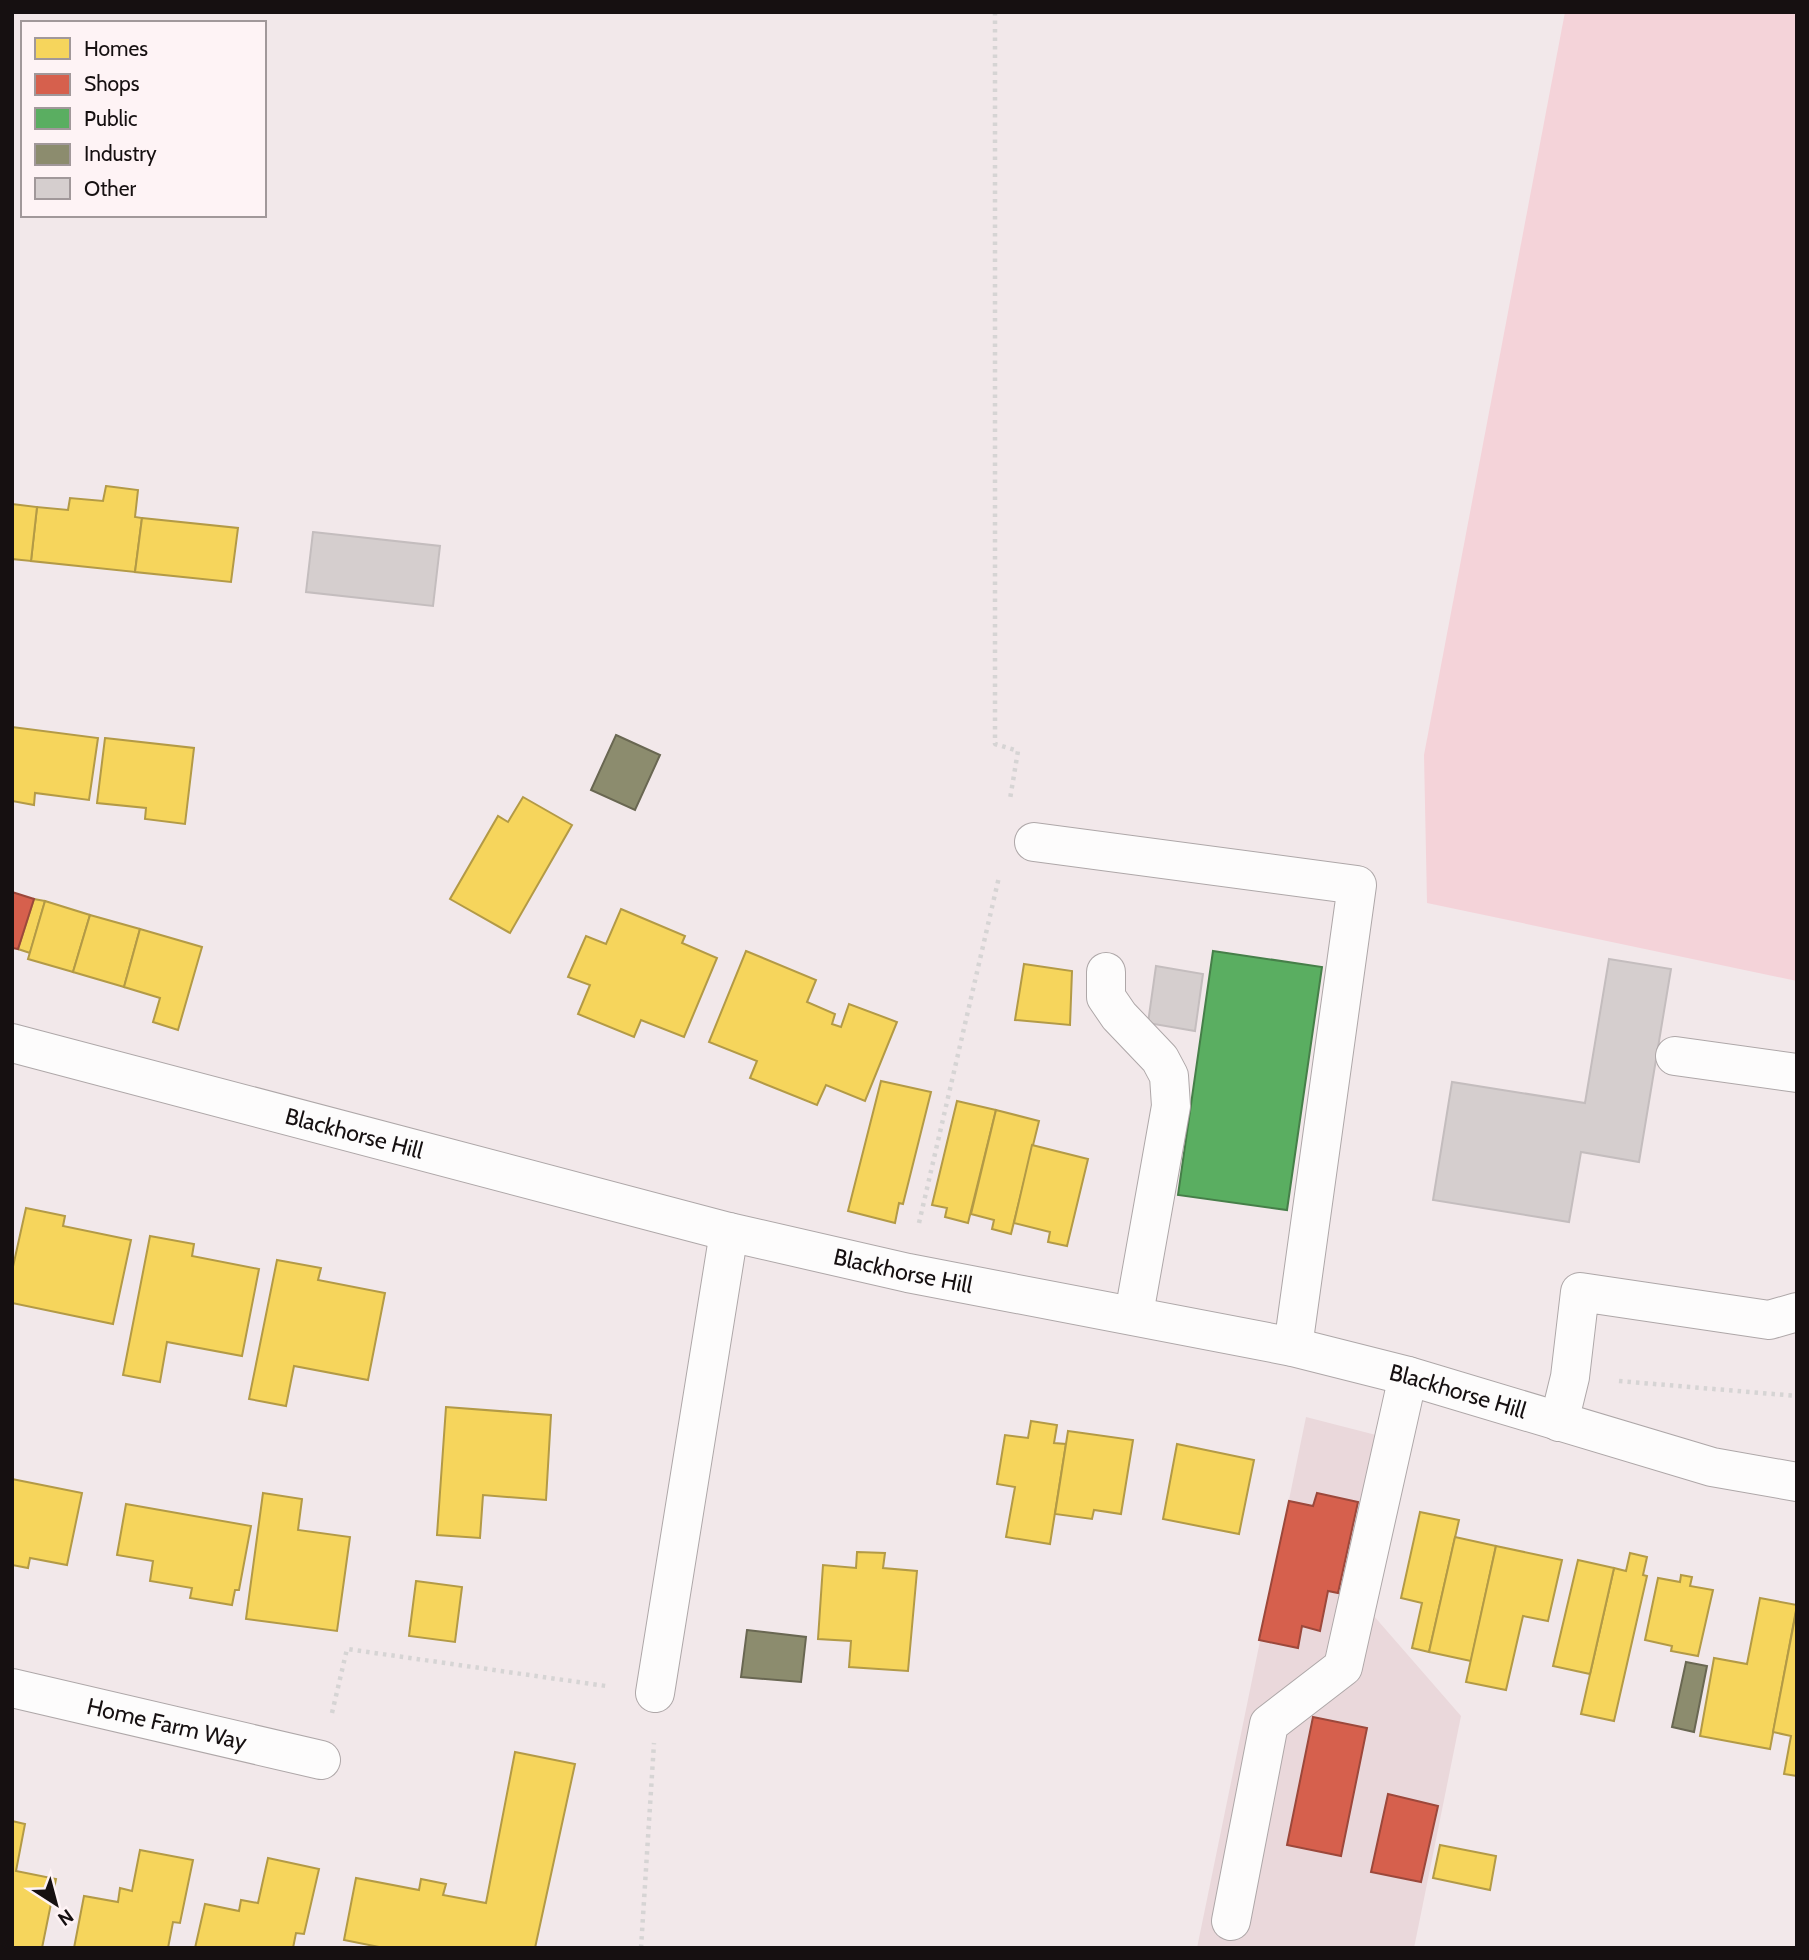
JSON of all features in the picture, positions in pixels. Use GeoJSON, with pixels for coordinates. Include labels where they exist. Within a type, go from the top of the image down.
{"type":"FeatureCollection","features":[{"type":"Feature","properties":{"kind":"main road"},"geometry":{"type":"LineString","coordinates":[[1034,842],[1357,885],[1293,1347]]}},
{"type":"Feature","properties":{"kind":"main road"},"geometry":{"type":"LineString","coordinates":[[1106,972],[1106,997],[1119,1016],[1160,1059],[1169,1076],[1171,1106],[1134,1314]]}},
{"type":"Feature","properties":{"kind":"main road","name":"Blackhorse Hill"},"geometry":{"type":"LineString","coordinates":[[12,1043],[729,1232],[908,1273],[1134,1314],[1293,1347],[1408,1376],[1712,1467],[1797,1482]]}},
{"type":"Feature","properties":{"kind":"main road"},"geometry":{"type":"LineString","coordinates":[[1675,1056],[1797,1073]]}},
{"type":"Feature","properties":{"kind":"main road"},"geometry":{"type":"LineString","coordinates":[[655,1693],[729,1232]]}},
{"type":"Feature","properties":{"kind":"main road"},"geometry":{"type":"LineString","coordinates":[[1559,1422],[1570,1377],[1580,1292],[1769,1320],[1797,1312]]}},
{"type":"Feature","properties":{"kind":"main road"},"geometry":{"type":"LineString","coordinates":[[1231,1921],[1269,1724],[1343,1667],[1408,1376]]}},
{"type":"Feature","properties":{"kind":"main road","name":"Home Farm Way"},"geometry":{"type":"LineString","coordinates":[[12,1688],[321,1760]]}},
{"type":"Feature","properties":{"kind":"path"},"geometry":{"type":"LineString","coordinates":[[995,12],[995,744],[1018,751],[1010,802]]}},
{"type":"Feature","properties":{"kind":"path"},"geometry":{"type":"LineString","coordinates":[[908,1273],[995,903],[1000,865]]}},
{"type":"Feature","properties":{"kind":"path"},"geometry":{"type":"LineString","coordinates":[[1570,1377],[1797,1396]]}},
{"type":"Feature","properties":{"kind":"path"},"geometry":{"type":"LineString","coordinates":[[321,1760],[347,1649],[655,1693],[641,1948]]}},
{"type":"Feature","properties":{"kind":"shaded area"},"geometry":{"type":"Polygon","coordinates":[[[1565,12],[1797,12],[1797,981],[1427,903],[1424,755],[1565,12]]]}},
{"type":"Feature","properties":{"kind":"shaded area"},"geometry":{"type":"Polygon","coordinates":[[[1306,1417],[1411,1444],[1373,1615],[1461,1716],[1414,1948],[1197,1948],[1306,1417]]]}},
{"type":"Feature","properties":{"kind":"building: Homes"},"geometry":{"type":"Polygon","coordinates":[[[106,486],[138,490],[135,517],[142,518],[135,572],[31,561],[37,507],[68,510],[70,498],[103,501],[106,486]]]}},
{"type":"Feature","properties":{"kind":"building: Homes"},"geometry":{"type":"Polygon","coordinates":[[[12,504],[37,507],[31,561],[12,559],[12,504]]]}},
{"type":"Feature","properties":{"kind":"building: Homes"},"geometry":{"type":"Polygon","coordinates":[[[142,518],[238,528],[231,582],[135,572],[142,518]]]}},
{"type":"Feature","properties":{"kind":"building: Homes"},"geometry":{"type":"Polygon","coordinates":[[[12,727],[98,738],[89,800],[35,793],[34,805],[12,801],[12,727]]]}},
{"type":"Feature","properties":{"kind":"building: Homes"},"geometry":{"type":"Polygon","coordinates":[[[105,738],[194,748],[185,824],[145,819],[146,808],[97,803],[105,738]]]}},
{"type":"Feature","properties":{"kind":"building: Homes"},"geometry":{"type":"Polygon","coordinates":[[[523,797],[572,825],[510,933],[450,899],[498,816],[508,822],[523,797]]]}},
{"type":"Feature","properties":{"kind":"building: Homes"},"geometry":{"type":"Polygon","coordinates":[[[34,899],[45,901],[30,953],[18,949],[34,899]]]}},
{"type":"Feature","properties":{"kind":"building: Homes"},"geometry":{"type":"Polygon","coordinates":[[[45,901],[90,915],[73,972],[28,959],[45,901]]]}},
{"type":"Feature","properties":{"kind":"building: Homes"},"geometry":{"type":"Polygon","coordinates":[[[621,909],[685,936],[682,943],[717,958],[684,1037],[641,1020],[634,1037],[578,1014],[590,985],[568,977],[586,936],[606,944],[621,909]]]}},
{"type":"Feature","properties":{"kind":"building: Homes"},"geometry":{"type":"Polygon","coordinates":[[[90,915],[140,929],[124,987],[73,972],[90,915]]]}},
{"type":"Feature","properties":{"kind":"building: Homes"},"geometry":{"type":"Polygon","coordinates":[[[140,929],[202,947],[178,1030],[153,1022],[160,998],[124,987],[140,929]]]}},
{"type":"Feature","properties":{"kind":"building: Homes"},"geometry":{"type":"Polygon","coordinates":[[[746,951],[816,980],[807,1002],[835,1014],[832,1024],[841,1027],[849,1004],[897,1022],[865,1101],[826,1085],[817,1105],[750,1078],[757,1061],[709,1042],[746,951]]]}},
{"type":"Feature","properties":{"kind":"building: Homes"},"geometry":{"type":"Polygon","coordinates":[[[1024,964],[1072,971],[1070,1025],[1015,1020],[1024,964]]]}},
{"type":"Feature","properties":{"kind":"building: Homes"},"geometry":{"type":"Polygon","coordinates":[[[881,1081],[931,1092],[903,1204],[899,1203],[895,1223],[848,1211],[881,1081]]]}},
{"type":"Feature","properties":{"kind":"building: Homes"},"geometry":{"type":"Polygon","coordinates":[[[957,1101],[996,1110],[968,1223],[945,1217],[947,1208],[932,1205],[957,1101]]]}},
{"type":"Feature","properties":{"kind":"building: Homes"},"geometry":{"type":"Polygon","coordinates":[[[996,1110],[1039,1121],[1011,1234],[992,1229],[994,1220],[971,1214],[996,1110]]]}},
{"type":"Feature","properties":{"kind":"building: Homes"},"geometry":{"type":"Polygon","coordinates":[[[1032,1145],[1088,1159],[1067,1246],[1048,1242],[1050,1232],[1014,1223],[1032,1145]]]}},
{"type":"Feature","properties":{"kind":"building: Homes"},"geometry":{"type":"Polygon","coordinates":[[[26,1208],[65,1216],[63,1226],[131,1240],[113,1324],[12,1303],[12,1271],[26,1208]]]}},
{"type":"Feature","properties":{"kind":"building: Homes"},"geometry":{"type":"Polygon","coordinates":[[[150,1236],[194,1244],[192,1256],[259,1269],[242,1356],[167,1342],[160,1382],[123,1375],[150,1236]]]}},
{"type":"Feature","properties":{"kind":"building: Homes"},"geometry":{"type":"Polygon","coordinates":[[[277,1260],[321,1268],[318,1280],[385,1293],[368,1380],[294,1366],[286,1406],[249,1399],[277,1260]]]}},
{"type":"Feature","properties":{"kind":"building: Homes"},"geometry":{"type":"Polygon","coordinates":[[[446,1407],[551,1415],[546,1500],[483,1495],[480,1538],[437,1535],[446,1407]]]}},
{"type":"Feature","properties":{"kind":"building: Homes"},"geometry":{"type":"Polygon","coordinates":[[[1031,1421],[1057,1425],[1054,1443],[1066,1444],[1050,1544],[1006,1537],[1015,1487],[997,1484],[1005,1435],[1028,1438],[1031,1421]]]}},
{"type":"Feature","properties":{"kind":"building: Homes"},"geometry":{"type":"Polygon","coordinates":[[[1068,1431],[1133,1440],[1121,1514],[1094,1510],[1092,1519],[1055,1514],[1068,1431]]]}},
{"type":"Feature","properties":{"kind":"building: Homes"},"geometry":{"type":"Polygon","coordinates":[[[1177,1444],[1254,1460],[1239,1534],[1163,1519],[1177,1444]]]}},
{"type":"Feature","properties":{"kind":"building: Homes"},"geometry":{"type":"Polygon","coordinates":[[[12,1479],[82,1493],[67,1565],[30,1558],[28,1568],[12,1565],[12,1479]]]}},
{"type":"Feature","properties":{"kind":"building: Homes"},"geometry":{"type":"Polygon","coordinates":[[[263,1493],[302,1499],[298,1530],[350,1537],[337,1631],[246,1619],[263,1493]]]}},
{"type":"Feature","properties":{"kind":"building: Homes"},"geometry":{"type":"Polygon","coordinates":[[[126,1504],[251,1526],[239,1590],[235,1590],[232,1605],[190,1598],[192,1588],[150,1581],[153,1561],[117,1555],[126,1504]]]}},
{"type":"Feature","properties":{"kind":"building: Homes"},"geometry":{"type":"Polygon","coordinates":[[[1420,1512],[1459,1520],[1429,1652],[1412,1648],[1422,1603],[1401,1598],[1420,1512]]]}},
{"type":"Feature","properties":{"kind":"building: Homes"},"geometry":{"type":"Polygon","coordinates":[[[1455,1537],[1496,1546],[1471,1661],[1429,1652],[1455,1537]]]}},
{"type":"Feature","properties":{"kind":"building: Homes"},"geometry":{"type":"Polygon","coordinates":[[[1496,1546],[1562,1560],[1548,1621],[1523,1616],[1506,1690],[1466,1682],[1496,1546]]]}},
{"type":"Feature","properties":{"kind":"building: Homes"},"geometry":{"type":"Polygon","coordinates":[[[857,1552],[885,1553],[883,1568],[917,1571],[908,1671],[849,1667],[851,1641],[818,1639],[823,1565],[856,1568],[857,1552]]]}},
{"type":"Feature","properties":{"kind":"building: Homes"},"geometry":{"type":"Polygon","coordinates":[[[1630,1553],[1647,1557],[1643,1575],[1647,1576],[1614,1721],[1581,1714],[1614,1568],[1626,1571],[1630,1553]]]}},
{"type":"Feature","properties":{"kind":"building: Homes"},"geometry":{"type":"Polygon","coordinates":[[[1578,1560],[1614,1568],[1590,1674],[1553,1666],[1578,1560]]]}},
{"type":"Feature","properties":{"kind":"building: Homes"},"geometry":{"type":"Polygon","coordinates":[[[1681,1575],[1692,1577],[1690,1586],[1713,1590],[1698,1656],[1671,1651],[1672,1646],[1645,1640],[1658,1578],[1680,1582],[1681,1575]]]}},
{"type":"Feature","properties":{"kind":"building: Homes"},"geometry":{"type":"Polygon","coordinates":[[[416,1581],[462,1587],[455,1642],[409,1636],[416,1581]]]}},
{"type":"Feature","properties":{"kind":"building: Homes"},"geometry":{"type":"Polygon","coordinates":[[[1760,1598],[1797,1605],[1770,1749],[1700,1736],[1714,1658],[1747,1664],[1760,1598]]]}},
{"type":"Feature","properties":{"kind":"building: Homes"},"geometry":{"type":"Polygon","coordinates":[[[1797,1607],[1797,1776],[1784,1774],[1791,1736],[1773,1732],[1797,1607]]]}},
{"type":"Feature","properties":{"kind":"building: Homes"},"geometry":{"type":"Polygon","coordinates":[[[515,1752],[575,1764],[535,1948],[384,1948],[344,1940],[356,1878],[419,1890],[421,1879],[446,1884],[443,1895],[486,1903],[515,1752]]]}},
{"type":"Feature","properties":{"kind":"building: Homes"},"geometry":{"type":"Polygon","coordinates":[[[12,1821],[25,1824],[16,1871],[56,1879],[42,1948],[12,1948],[12,1821]]]}},
{"type":"Feature","properties":{"kind":"building: Homes"},"geometry":{"type":"Polygon","coordinates":[[[1440,1845],[1496,1856],[1490,1890],[1433,1878],[1440,1845]]]}},
{"type":"Feature","properties":{"kind":"building: Homes"},"geometry":{"type":"Polygon","coordinates":[[[140,1850],[193,1860],[180,1923],[173,1922],[168,1948],[74,1948],[84,1896],[118,1902],[120,1888],[132,1891],[140,1850]]]}},
{"type":"Feature","properties":{"kind":"building: Homes"},"geometry":{"type":"Polygon","coordinates":[[[268,1858],[319,1869],[304,1934],[296,1933],[293,1948],[195,1948],[205,1904],[239,1911],[241,1900],[258,1903],[268,1858]]]}},
{"type":"Feature","properties":{"kind":"building: Shops"},"geometry":{"type":"Polygon","coordinates":[[[12,892],[34,899],[18,949],[12,948],[12,892]]]}},
{"type":"Feature","properties":{"kind":"building: Shops"},"geometry":{"type":"Polygon","coordinates":[[[1317,1493],[1358,1502],[1338,1593],[1328,1591],[1320,1631],[1302,1626],[1298,1648],[1259,1640],[1289,1501],[1313,1506],[1317,1493]]]}},
{"type":"Feature","properties":{"kind":"building: Shops"},"geometry":{"type":"Polygon","coordinates":[[[1313,1717],[1367,1728],[1341,1856],[1287,1845],[1313,1717]]]}},
{"type":"Feature","properties":{"kind":"building: Shops"},"geometry":{"type":"Polygon","coordinates":[[[1388,1794],[1438,1806],[1421,1882],[1371,1872],[1388,1794]]]}},
{"type":"Feature","properties":{"kind":"building: Public"},"geometry":{"type":"Polygon","coordinates":[[[1213,951],[1322,967],[1287,1210],[1178,1195],[1213,951]]]}},
{"type":"Feature","properties":{"kind":"building: Industry"},"geometry":{"type":"Polygon","coordinates":[[[616,735],[660,755],[635,810],[591,790],[616,735]]]}},
{"type":"Feature","properties":{"kind":"building: Industry"},"geometry":{"type":"Polygon","coordinates":[[[747,1630],[806,1637],[801,1682],[741,1677],[747,1630]]]}},
{"type":"Feature","properties":{"kind":"building: Industry"},"geometry":{"type":"Polygon","coordinates":[[[1686,1662],[1707,1666],[1694,1732],[1672,1727],[1686,1662]]]}},
{"type":"Feature","properties":{"kind":"building: Other"},"geometry":{"type":"Polygon","coordinates":[[[313,532],[440,546],[433,606],[306,592],[313,532]]]}},
{"type":"Feature","properties":{"kind":"building: Other"},"geometry":{"type":"Polygon","coordinates":[[[1609,959],[1671,969],[1639,1162],[1581,1152],[1569,1222],[1433,1200],[1452,1082],[1585,1103],[1609,959]]]}},
{"type":"Feature","properties":{"kind":"building: Other"},"geometry":{"type":"Polygon","coordinates":[[[1156,966],[1203,974],[1195,1031],[1148,1023],[1156,966]]]}}]}
